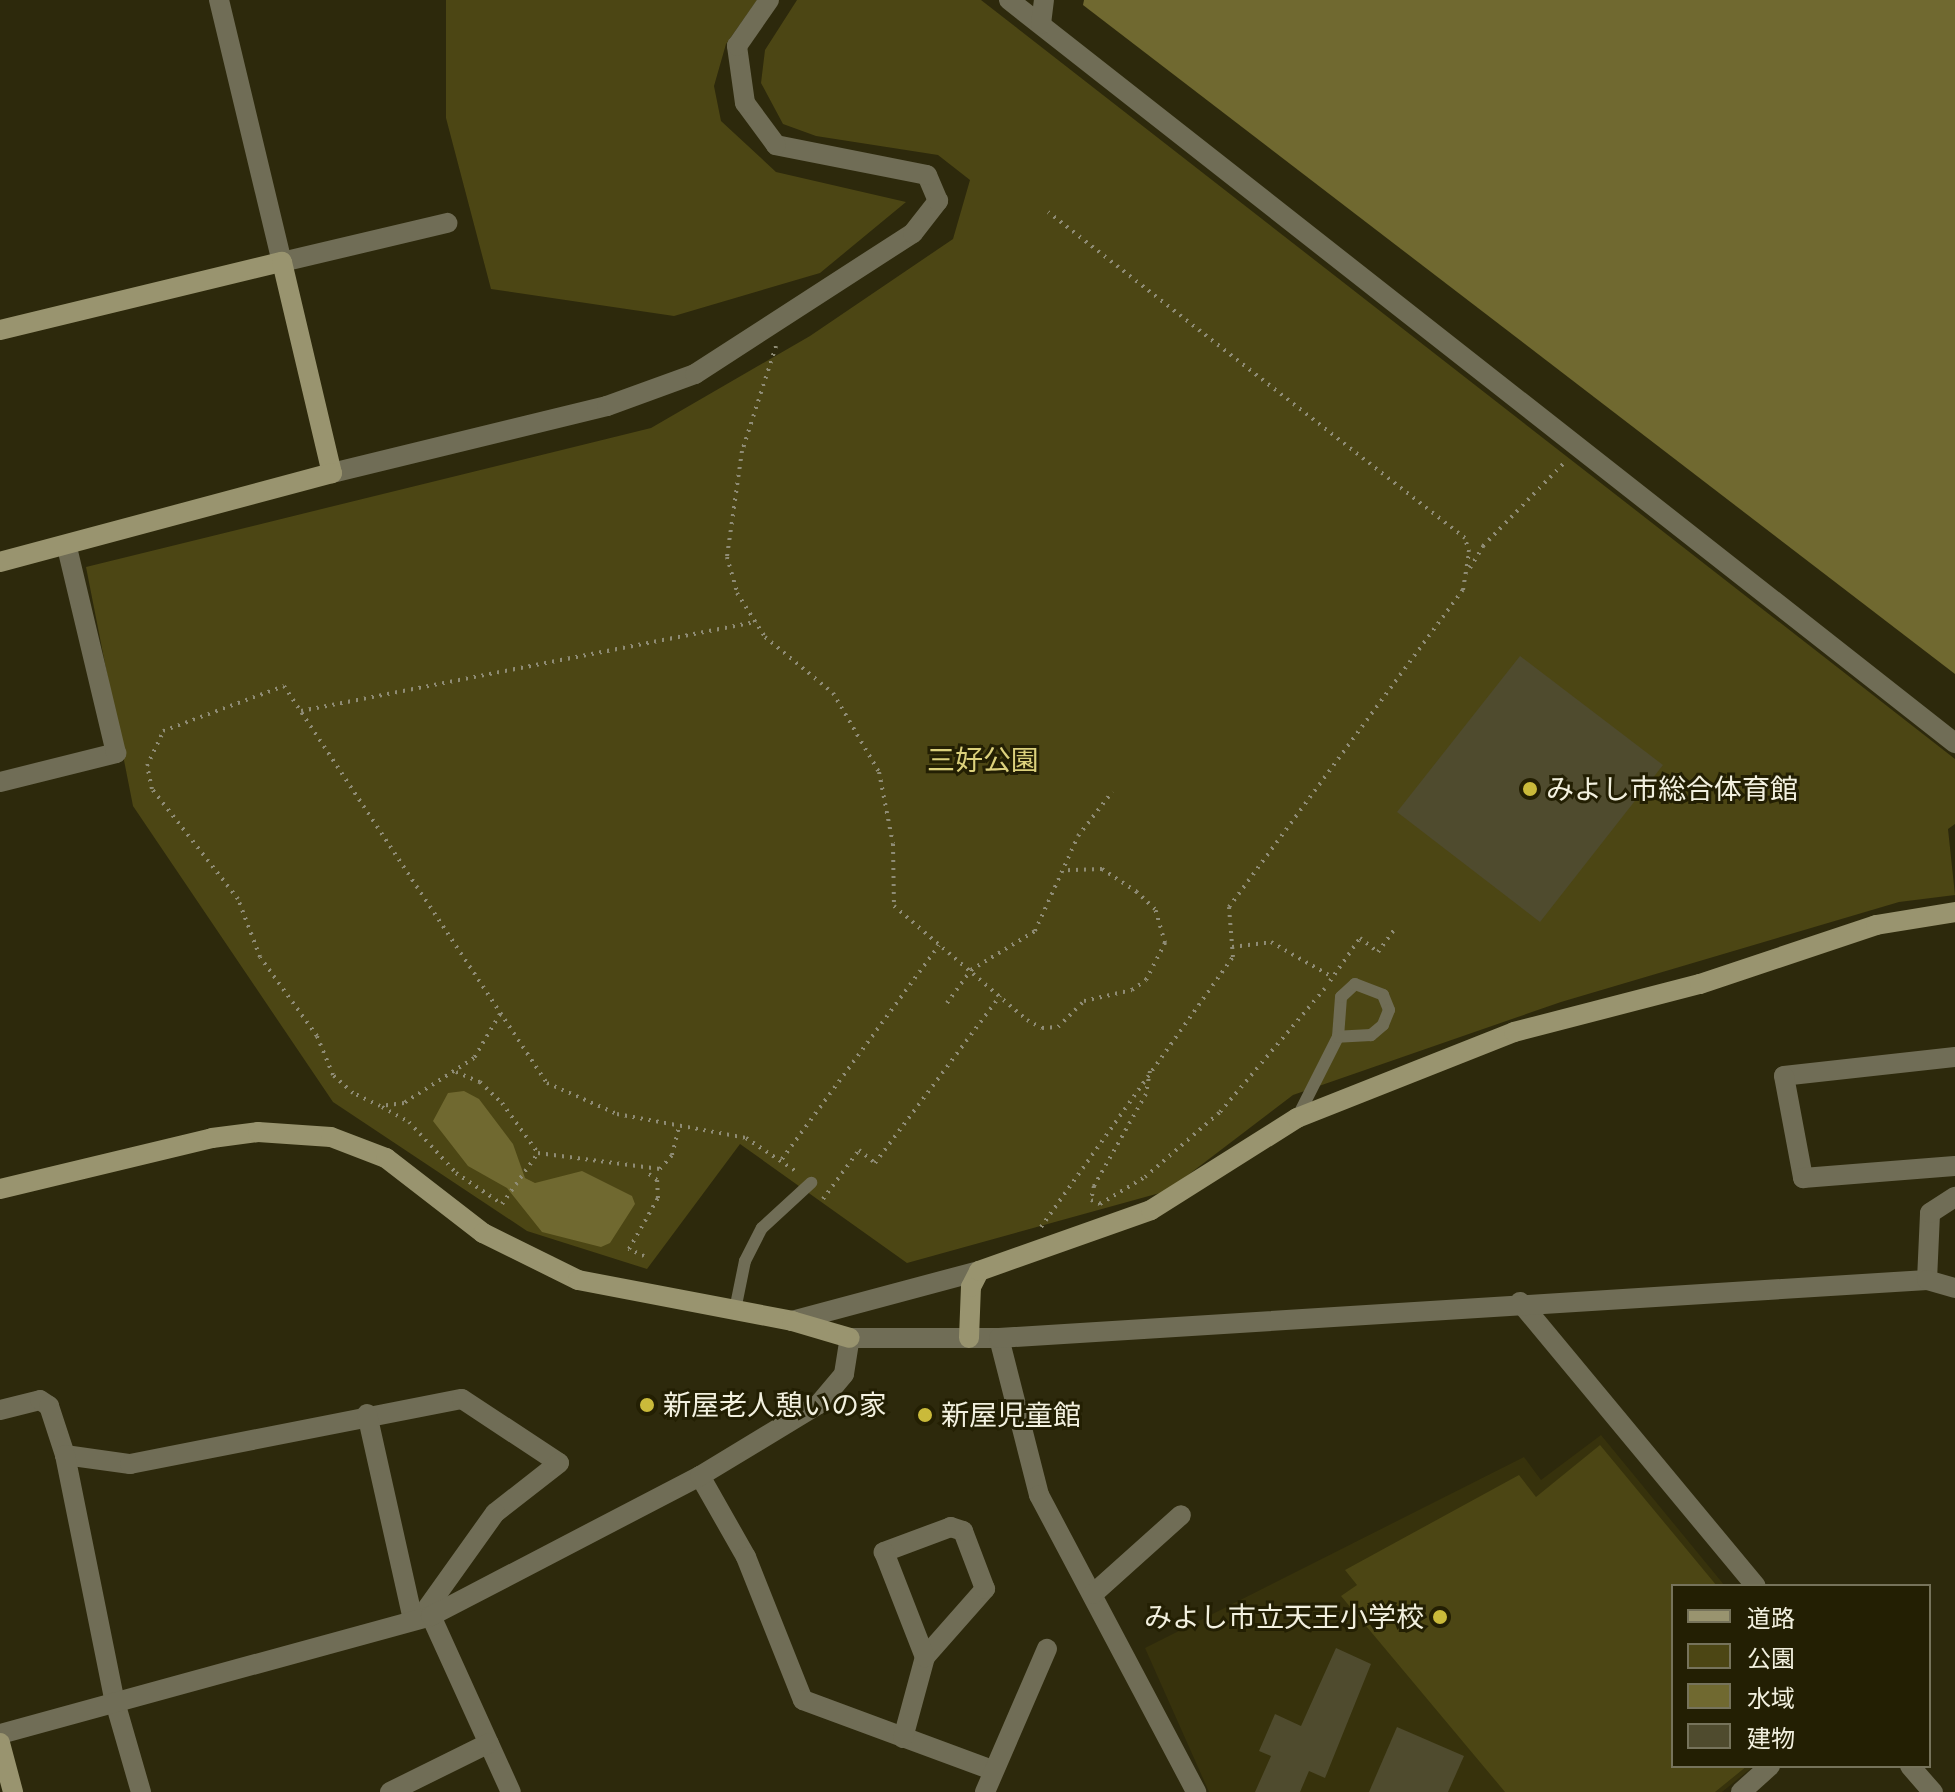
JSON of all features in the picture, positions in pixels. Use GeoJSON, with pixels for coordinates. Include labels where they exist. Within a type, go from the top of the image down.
{"type":"FeatureCollection","features":[{"type":"Feature","properties":{"kind":"street"},"geometry":{"type":"LineString","coordinates":[[219,0],[332,473]]}},
{"type":"Feature","properties":{"kind":"street"},"geometry":{"type":"LineString","coordinates":[[0,562],[67,548],[332,473],[653,392],[695,374],[913,233],[938,201],[927,175],[776,145],[745,103],[737,46],[769,0]]}},
{"type":"Feature","properties":{"kind":"street"},"geometry":{"type":"LineString","coordinates":[[1009,0],[1955,743]]}},
{"type":"Feature","properties":{"kind":"street"},"geometry":{"type":"LineString","coordinates":[[1041,24],[1044,0]]}},
{"type":"Feature","properties":{"kind":"street"},"geometry":{"type":"LineString","coordinates":[[0,330],[447,223]]}},
{"type":"Feature","properties":{"kind":"street"},"geometry":{"type":"LineString","coordinates":[[0,782],[116,753],[67,548]]}},
{"type":"Feature","properties":{"kind":"street"},"geometry":{"type":"LineString","coordinates":[[792,1321],[979,1271],[1151,1210],[1297,1118],[1514,1032],[1700,984],[1876,925],[1955,912]]}},
{"type":"Feature","properties":{"kind":"street"},"geometry":{"type":"LineString","coordinates":[[1955,1057],[1784,1076],[1803,1178],[1955,1166]]}},
{"type":"Feature","properties":{"kind":"street"},"geometry":{"type":"LineString","coordinates":[[0,1189],[212,1138],[258,1132],[331,1137],[398,1165],[483,1233],[538,1263],[578,1280],[792,1321],[850,1338],[999,1338],[1520,1302],[1927,1280],[1955,1288]]}},
{"type":"Feature","properties":{"kind":"street"},"geometry":{"type":"LineString","coordinates":[[1927,1280],[1930,1213],[1955,1197]]}},
{"type":"Feature","properties":{"kind":"street"},"geometry":{"type":"LineString","coordinates":[[969,1338],[971,1287],[979,1271]]}},
{"type":"Feature","properties":{"kind":"street"},"geometry":{"type":"LineString","coordinates":[[1520,1302],[1754,1584]]}},
{"type":"Feature","properties":{"kind":"street"},"geometry":{"type":"LineString","coordinates":[[0,1734],[421,1618],[700,1476],[835,1391],[850,1338]]}},
{"type":"Feature","properties":{"kind":"street"},"geometry":{"type":"LineString","coordinates":[[999,1338],[1039,1495],[1196,1792]]}},
{"type":"Feature","properties":{"kind":"street"},"geometry":{"type":"LineString","coordinates":[[65,1455],[130,1464],[367,1414],[462,1399],[559,1463],[495,1513],[421,1618]]}},
{"type":"Feature","properties":{"kind":"street"},"geometry":{"type":"LineString","coordinates":[[0,1410],[40,1400],[49,1406],[65,1455],[115,1702],[141,1792]]}},
{"type":"Feature","properties":{"kind":"street"},"geometry":{"type":"LineString","coordinates":[[367,1414],[421,1618],[489,1743],[511,1792]]}},
{"type":"Feature","properties":{"kind":"street"},"geometry":{"type":"LineString","coordinates":[[700,1476],[746,1557],[793,1690],[803,1700],[992,1770]]}},
{"type":"Feature","properties":{"kind":"street"},"geometry":{"type":"LineString","coordinates":[[1093,1594],[1181,1515]]}},
{"type":"Feature","properties":{"kind":"street"},"geometry":{"type":"LineString","coordinates":[[903,1738],[925,1657],[985,1589],[963,1531],[951,1527],[884,1552],[925,1657]]}},
{"type":"Feature","properties":{"kind":"street"},"geometry":{"type":"LineString","coordinates":[[985,1792],[1047,1649]]}},
{"type":"Feature","properties":{"kind":"street"},"geometry":{"type":"LineString","coordinates":[[0,1743],[13,1792]]}},
{"type":"Feature","properties":{"kind":"street"},"geometry":{"type":"LineString","coordinates":[[390,1792],[489,1743]]}},
{"type":"Feature","properties":{"kind":"street"},"geometry":{"type":"LineString","coordinates":[[1741,1792],[1768,1768]]}},
{"type":"Feature","properties":{"kind":"street"},"geometry":{"type":"LineString","coordinates":[[1912,1768],[1933,1792]]}},
{"type":"Feature","properties":{"kind":"lane"},"geometry":{"type":"LineString","coordinates":[[1297,1118],[1338,1037],[1341,997],[1355,984],[1383,995],[1389,1010],[1383,1025],[1371,1035],[1338,1037]]}},
{"type":"Feature","properties":{"kind":"lane"},"geometry":{"type":"LineString","coordinates":[[735,1310],[745,1261],[762,1228],[811,1183]]}},
{"type":"Feature","properties":{"kind":"path"},"geometry":{"type":"LineString","coordinates":[[1048,212],[1465,538],[1468,570]]}},
{"type":"Feature","properties":{"kind":"path"},"geometry":{"type":"LineString","coordinates":[[786,317],[742,451],[727,525],[737,593],[765,637],[833,693],[866,746],[888,804],[894,906],[1042,1028],[1058,1027],[1084,1001],[1132,990],[1162,959],[1165,943],[1155,909],[1102,869],[1065,870]]}},
{"type":"Feature","properties":{"kind":"path"},"geometry":{"type":"LineString","coordinates":[[1020,1258],[1150,1069],[1233,957],[1229,907],[1463,590],[1468,570],[1483,546],[1580,448]]}},
{"type":"Feature","properties":{"kind":"path"},"geometry":{"type":"LineString","coordinates":[[301,711],[756,622]]}},
{"type":"Feature","properties":{"kind":"path"},"geometry":{"type":"LineString","coordinates":[[538,1153],[525,1177],[502,1204],[487,1196],[409,1122],[333,1075],[317,1036],[260,957],[238,899],[152,789],[147,766],[163,731],[182,721],[284,686],[547,1083],[604,1110],[746,1138],[782,1160],[827,1196]]}},
{"type":"Feature","properties":{"kind":"path"},"geometry":{"type":"LineString","coordinates":[[947,1003],[971,970],[1035,931],[1078,836],[1112,792]]}},
{"type":"Feature","properties":{"kind":"path"},"geometry":{"type":"LineString","coordinates":[[1150,1069],[1146,1094],[1094,1186],[1091,1200],[1100,1204],[1145,1177],[1220,1112],[1333,977],[1360,938],[1378,952],[1394,930]]}},
{"type":"Feature","properties":{"kind":"path"},"geometry":{"type":"LineString","coordinates":[[1232,947],[1271,942],[1333,977]]}},
{"type":"Feature","properties":{"kind":"path"},"geometry":{"type":"LineString","coordinates":[[782,1160],[939,945]]}},
{"type":"Feature","properties":{"kind":"path"},"geometry":{"type":"LineString","coordinates":[[816,1205],[827,1196],[859,1150],[875,1163],[1000,996]]}},
{"type":"Feature","properties":{"kind":"path"},"geometry":{"type":"LineString","coordinates":[[380,1106],[404,1103],[456,1072],[474,1058],[500,1014]]}},
{"type":"Feature","properties":{"kind":"path"},"geometry":{"type":"LineString","coordinates":[[456,1072],[491,1092],[538,1153],[645,1171],[660,1169],[672,1155],[679,1126]]}},
{"type":"Feature","properties":{"kind":"path"},"geometry":{"type":"LineString","coordinates":[[644,1256],[629,1249],[658,1198],[657,1180],[645,1171]]}},
{"type":"Feature","properties":{"kind":"shaded area","name":"みよし市立天王小学校"},"geometry":{"type":"Polygon","coordinates":[[[1601,1435],[1723,1584],[1671,1584],[1671,1768],[1752,1768],[1722,1792],[1209,1792],[1145,1648],[1524,1457],[1541,1480],[1601,1435]]]}},
{"type":"Feature","properties":{"kind":"green space"},"geometry":{"type":"Polygon","coordinates":[[[446,0],[757,0],[726,44],[714,86],[721,121],[776,172],[906,202],[820,273],[674,316],[491,289],[446,118],[446,0]]]}},
{"type":"Feature","properties":{"kind":"green space","name":"三好公園"},"geometry":{"type":"Polygon","coordinates":[[[797,0],[981,0],[1955,759],[1955,824],[1948,829],[1955,895],[1899,902],[1561,1002],[1293,1095],[1167,1191],[907,1263],[740,1144],[647,1269],[527,1231],[333,1102],[133,806],[86,567],[651,428],[810,336],[953,239],[970,180],[938,155],[816,136],[783,124],[761,83],[765,50],[797,0]]]}},
{"type":"Feature","properties":{"kind":"green space"},"geometry":{"type":"Polygon","coordinates":[[[1600,1445],[1715,1584],[1671,1584],[1671,1768],[1745,1768],[1715,1792],[1505,1792],[1341,1596],[1357,1585],[1345,1570],[1519,1475],[1536,1497],[1600,1445]]]}},
{"type":"Feature","properties":{"kind":"water"},"geometry":{"type":"Polygon","coordinates":[[[1084,0],[1955,0],[1955,674],[1083,5],[1084,0]]]}},
{"type":"Feature","properties":{"kind":"water"},"geometry":{"type":"Polygon","coordinates":[[[464,1091],[479,1099],[513,1144],[525,1178],[535,1183],[582,1171],[632,1196],[635,1204],[610,1243],[601,1247],[542,1232],[507,1188],[468,1166],[433,1121],[448,1093],[464,1091]]]}},
{"type":"Feature","properties":{"kind":"building","name":"みよし市総合体育館"},"geometry":{"type":"Polygon","coordinates":[[[1520,656],[1663,765],[1540,922],[1397,812],[1520,656]]]}},
{"type":"Feature","properties":{"kind":"building"},"geometry":{"type":"Polygon","coordinates":[[[1336,1648],[1371,1664],[1325,1778],[1309,1771],[1300,1792],[1255,1792],[1271,1756],[1259,1751],[1275,1714],[1301,1726],[1336,1648]]]}},
{"type":"Feature","properties":{"kind":"building"},"geometry":{"type":"Polygon","coordinates":[[[1397,1727],[1464,1756],[1448,1792],[1369,1792],[1397,1727]]]}},
{"type":"Feature","properties":{"kind":"place","name":"みよし市総合体育館"},"geometry":{"type":"Point","coordinates":[1530,789]}},
{"type":"Feature","properties":{"kind":"place","name":"新屋老人憩いの家"},"geometry":{"type":"Point","coordinates":[647,1405]}},
{"type":"Feature","properties":{"kind":"place","name":"新屋児童館"},"geometry":{"type":"Point","coordinates":[925,1415]}},
{"type":"Feature","properties":{"kind":"place","name":"みよし市立天王小学校"},"geometry":{"type":"Point","coordinates":[1440,1617]}}]}
